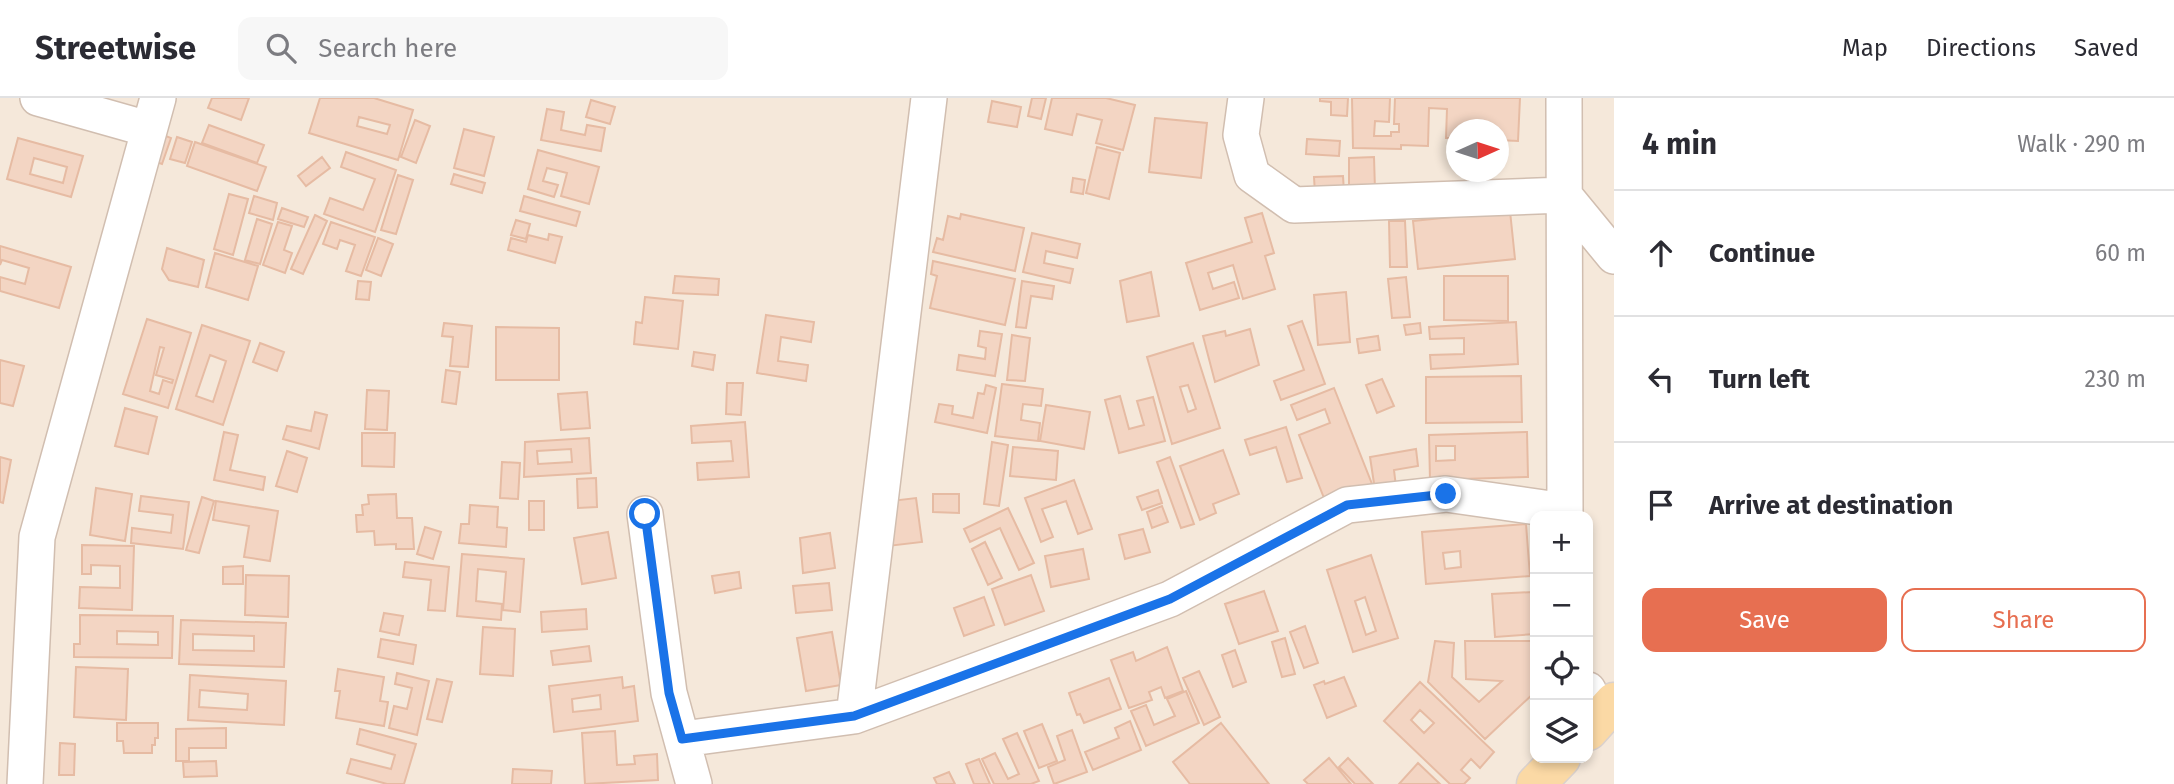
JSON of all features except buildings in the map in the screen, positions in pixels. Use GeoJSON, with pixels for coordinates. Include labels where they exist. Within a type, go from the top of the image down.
{"type":"FeatureCollection","features":[{"type":"Feature","properties":{"kind":"main road"},"geometry":{"type":"LineString","coordinates":[[1535,784],[1556,763]]}},
{"type":"Feature","properties":{"kind":"street"},"geometry":{"type":"LineString","coordinates":[[24,784],[14,715],[37,537],[153,114],[38,98]]}},
{"type":"Feature","properties":{"kind":"street"},"geometry":{"type":"LineString","coordinates":[[854,716],[929,98]]}},
{"type":"Feature","properties":{"kind":"street"},"geometry":{"type":"LineString","coordinates":[[1247,98],[1241,135],[1252,175],[1294,205],[1564,195]]}},
{"type":"Feature","properties":{"kind":"street"},"geometry":{"type":"LineString","coordinates":[[1564,98],[1565,511]]}},
{"type":"Feature","properties":{"kind":"street"},"geometry":{"type":"LineString","coordinates":[[1564,195],[1614,256]]}},
{"type":"Feature","properties":{"kind":"street"},"geometry":{"type":"LineString","coordinates":[[682,739],[854,716],[1170,599],[1347,505],[1446,494],[1552,511]]}},
{"type":"Feature","properties":{"kind":"street"},"geometry":{"type":"LineString","coordinates":[[645,514],[669,693],[694,784]]}},
{"type":"Feature","properties":{"kind":"shaded area"},"geometry":{"type":"Polygon","coordinates":[[[0,98],[1614,98],[1614,784],[0,784],[0,98]]]}},
{"type":"Feature","properties":{"kind":"route"},"geometry":{"type":"LineString","coordinates":[[645,514],[669,693],[682,739],[854,716],[1170,599],[1347,505],[1446,494]]}}]}
